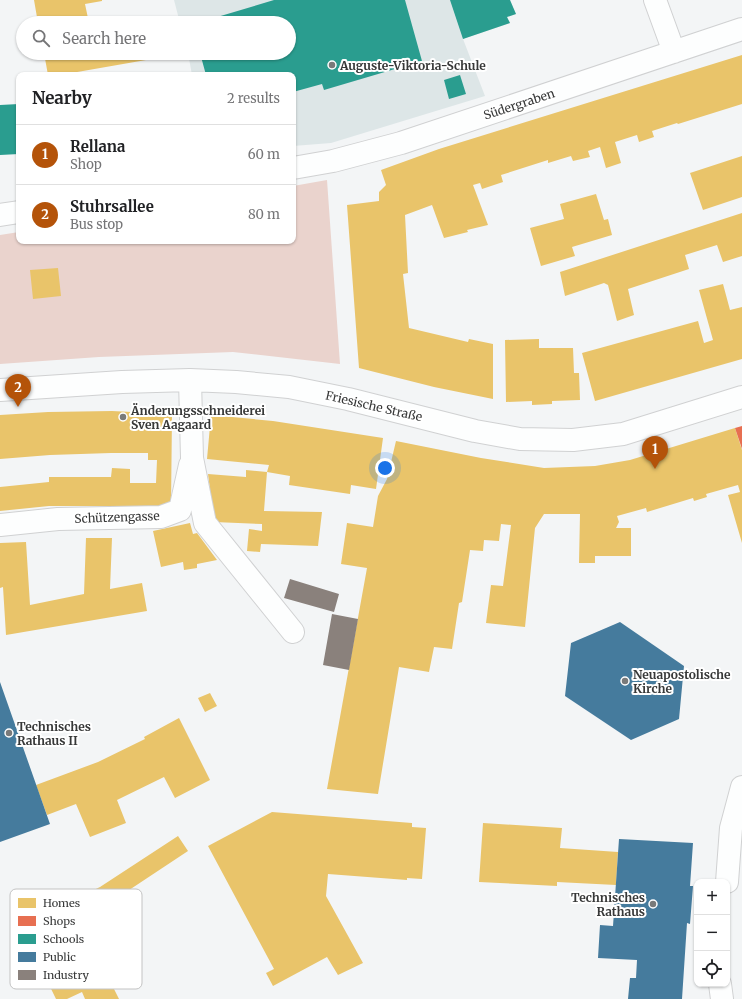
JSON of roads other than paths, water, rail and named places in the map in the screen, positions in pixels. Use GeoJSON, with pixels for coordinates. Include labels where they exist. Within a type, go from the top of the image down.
{"type":"FeatureCollection","features":[{"type":"Feature","properties":{"kind":"street"},"geometry":{"type":"LineString","coordinates":[[655,0],[674,52]]}},
{"type":"Feature","properties":{"kind":"street","name":"Südergraben"},"geometry":{"type":"LineString","coordinates":[[296,167],[333,161],[401,143],[742,29]]}},
{"type":"Feature","properties":{"kind":"street"},"geometry":{"type":"LineString","coordinates":[[0,215],[16,212]]}},
{"type":"Feature","properties":{"kind":"street","name":"Friesische Straße"},"geometry":{"type":"LineString","coordinates":[[0,390],[122,382],[190,380],[236,382],[290,388],[348,399],[475,431],[528,439],[572,440],[623,434],[742,397]]}},
{"type":"Feature","properties":{"kind":"street","name":"Schützengasse"},"geometry":{"type":"LineString","coordinates":[[190,380],[192,458],[205,523],[293,632]]}},
{"type":"Feature","properties":{"kind":"street","name":"Schützengasse"},"geometry":{"type":"LineString","coordinates":[[0,525],[58,519],[161,517],[180,510],[192,458]]}},
{"type":"Feature","properties":{"kind":"street"},"geometry":{"type":"LineString","coordinates":[[727,879],[731,828],[742,787]]}},
{"type":"Feature","properties":{"kind":"street"},"geometry":{"type":"LineString","coordinates":[[720,987],[722,999]]}},
{"type":"Feature","properties":{"kind":"place","name":"Auguste-Viktoria-Schule"},"geometry":{"type":"Point","coordinates":[332,65]}},
{"type":"Feature","properties":{"kind":"place","name":"Stuhrsallee"},"geometry":{"type":"Point","coordinates":[18,407]}},
{"type":"Feature","properties":{"kind":"place","name":"Änderungsschneiderei Sven Aagaard"},"geometry":{"type":"Point","coordinates":[123,417]}},
{"type":"Feature","properties":{"kind":"place","name":"Rellana"},"geometry":{"type":"Point","coordinates":[655,469]}},
{"type":"Feature","properties":{"kind":"place","name":"Neuapostolische Kirche"},"geometry":{"type":"Point","coordinates":[625,681]}},
{"type":"Feature","properties":{"kind":"place","name":"Technisches Rathaus II"},"geometry":{"type":"Point","coordinates":[9,733]}},
{"type":"Feature","properties":{"kind":"place","name":"Technisches Rathaus"},"geometry":{"type":"Point","coordinates":[653,904]}}]}
